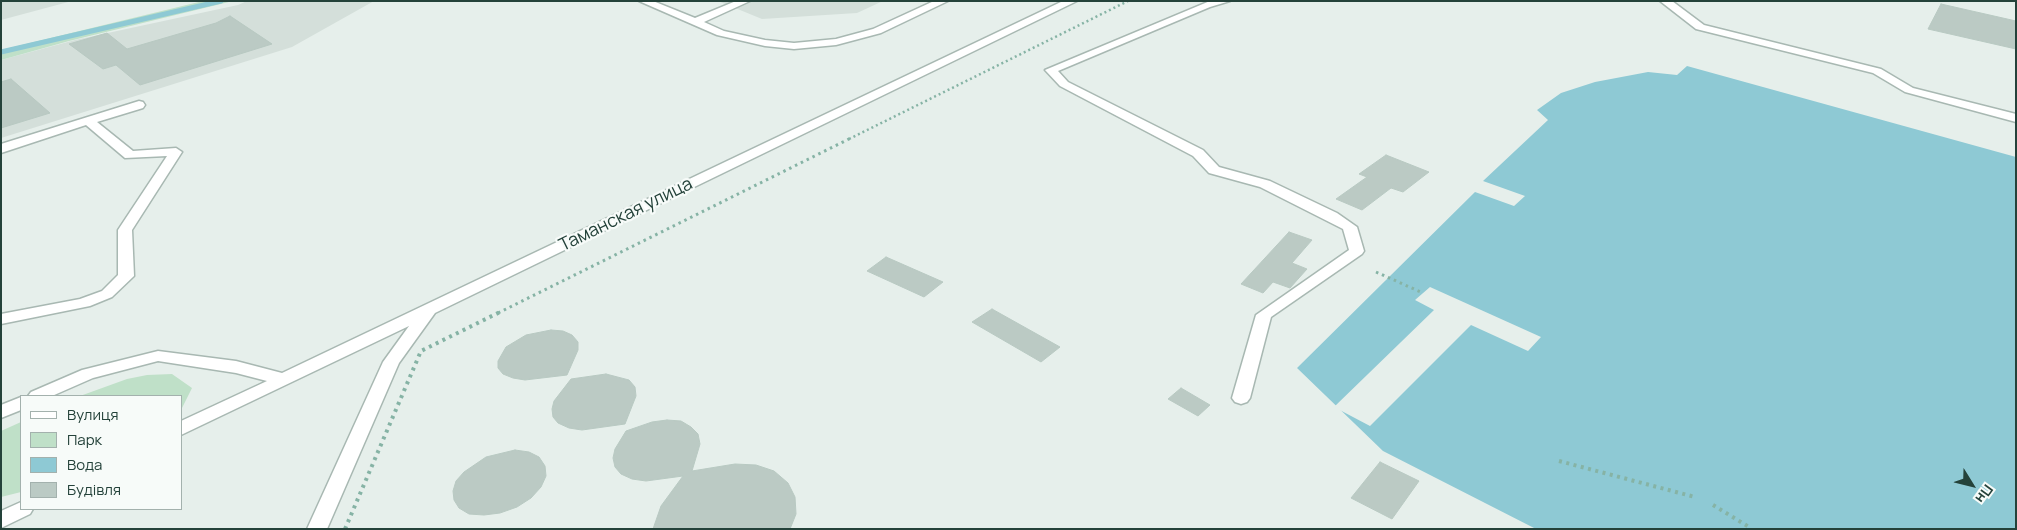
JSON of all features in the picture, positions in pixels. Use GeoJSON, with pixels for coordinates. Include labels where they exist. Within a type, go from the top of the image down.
{"type":"FeatureCollection","features":[{"type":"Feature","properties":{"kind":"street"},"geometry":{"type":"LineString","coordinates":[[644,1],[730,35],[765,43],[794,46],[836,42],[876,31],[943,1]]}},
{"type":"Feature","properties":{"kind":"street"},"geometry":{"type":"LineString","coordinates":[[694,22],[745,1]]}},
{"type":"Feature","properties":{"kind":"street","name":"Таманская улица"},"geometry":{"type":"LineString","coordinates":[[182,430],[1072,1]]}},
{"type":"Feature","properties":{"kind":"street"},"geometry":{"type":"LineString","coordinates":[[1225,1],[1208,5],[1051,70],[1064,84],[1198,153],[1214,170],[1265,184],[1332,216],[1350,227],[1357,251],[1264,315],[1241,398]]}},
{"type":"Feature","properties":{"kind":"street"},"geometry":{"type":"LineString","coordinates":[[1665,1],[1700,27],[1877,72],[1908,90],[2016,118]]}},
{"type":"Feature","properties":{"kind":"street"},"geometry":{"type":"LineString","coordinates":[[1,149],[13,143],[139,104]]}},
{"type":"Feature","properties":{"kind":"street"},"geometry":{"type":"LineString","coordinates":[[1,319],[84,304],[107,294],[126,276],[125,230],[176,152],[130,156],[87,120]]}},
{"type":"Feature","properties":{"kind":"street"},"geometry":{"type":"LineString","coordinates":[[317,529],[391,362],[430,310]]}},
{"type":"Feature","properties":{"kind":"street"},"geometry":{"type":"LineString","coordinates":[[39,395],[88,374],[158,356],[236,367],[282,380]]}},
{"type":"Feature","properties":{"kind":"street"},"geometry":{"type":"LineString","coordinates":[[1,412],[20,403]]}},
{"type":"Feature","properties":{"kind":"street"},"geometry":{"type":"LineString","coordinates":[[1,520],[21,510]]}},
{"type":"Feature","properties":{"kind":"path"},"geometry":{"type":"LineString","coordinates":[[345,529],[421,351],[1128,1]]}},
{"type":"Feature","properties":{"kind":"path"},"geometry":{"type":"LineString","coordinates":[[1376,272],[1423,293]]}},
{"type":"Feature","properties":{"kind":"path"},"geometry":{"type":"LineString","coordinates":[[1559,461],[1695,497]]}},
{"type":"Feature","properties":{"kind":"path"},"geometry":{"type":"LineString","coordinates":[[1714,505],[1749,527]]}},
{"type":"Feature","properties":{"kind":"shaded area"},"geometry":{"type":"Polygon","coordinates":[[[1,1],[72,1],[1,20],[1,1]]]}},
{"type":"Feature","properties":{"kind":"shaded area"},"geometry":{"type":"Polygon","coordinates":[[[247,1],[374,1],[292,47],[1,138],[1,60],[75,40],[238,5],[247,1]]]}},
{"type":"Feature","properties":{"kind":"shaded area"},"geometry":{"type":"Polygon","coordinates":[[[718,1],[883,1],[857,13],[762,19],[718,1]]]}},
{"type":"Feature","properties":{"kind":"green space"},"geometry":{"type":"Polygon","coordinates":[[[203,1],[233,1],[69,41],[1,60],[1,50],[203,1]]]}},
{"type":"Feature","properties":{"kind":"green space"},"geometry":{"type":"Polygon","coordinates":[[[172,374],[192,388],[182,408],[182,395],[83,395],[127,379],[147,375],[172,374]]]}},
{"type":"Feature","properties":{"kind":"green space"},"geometry":{"type":"Polygon","coordinates":[[[20,422],[20,492],[1,497],[1,431],[20,422]]]}},
{"type":"Feature","properties":{"kind":"water"},"geometry":{"type":"Polygon","coordinates":[[[1687,66],[2016,157],[2016,529],[1536,529],[1383,451],[1297,368],[1475,192],[1514,206],[1525,196],[1483,181],[1548,120],[1537,110],[1561,93],[1595,82],[1648,72],[1677,75],[1687,66]]]}},
{"type":"Feature","properties":{"kind":"pier"},"geometry":{"type":"Polygon","coordinates":[[[1430,287],[1541,337],[1528,351],[1471,325],[1370,426],[1334,407],[1434,310],[1415,300],[1430,287]]]}},
{"type":"Feature","properties":{"kind":"building"},"geometry":{"type":"Polygon","coordinates":[[[1941,4],[2016,21],[2016,49],[1928,29],[1941,4]]]}},
{"type":"Feature","properties":{"kind":"building"},"geometry":{"type":"Polygon","coordinates":[[[230,16],[272,44],[140,85],[116,65],[103,69],[69,44],[107,33],[127,49],[216,23],[230,16]]]}},
{"type":"Feature","properties":{"kind":"building"},"geometry":{"type":"Polygon","coordinates":[[[11,79],[50,113],[1,128],[1,82],[11,79]]]}},
{"type":"Feature","properties":{"kind":"building"},"geometry":{"type":"Polygon","coordinates":[[[1386,155],[1429,172],[1403,192],[1391,188],[1362,210],[1336,199],[1367,177],[1359,174],[1386,155]]]}},
{"type":"Feature","properties":{"kind":"building"},"geometry":{"type":"Polygon","coordinates":[[[1289,232],[1312,240],[1292,263],[1307,269],[1290,288],[1273,282],[1263,293],[1241,284],[1289,232]]]}},
{"type":"Feature","properties":{"kind":"building"},"geometry":{"type":"Polygon","coordinates":[[[886,257],[943,282],[924,297],[867,271],[886,257]]]}},
{"type":"Feature","properties":{"kind":"building"},"geometry":{"type":"Polygon","coordinates":[[[992,309],[1060,347],[1041,362],[972,322],[992,309]]]}},
{"type":"Feature","properties":{"kind":"building"},"geometry":{"type":"Polygon","coordinates":[[[551,330],[563,331],[572,335],[578,342],[578,350],[567,375],[525,380],[503,374],[498,368],[498,361],[506,347],[526,335],[551,330]]]}},
{"type":"Feature","properties":{"kind":"building"},"geometry":{"type":"Polygon","coordinates":[[[606,374],[629,380],[635,387],[636,396],[625,424],[582,430],[569,428],[558,423],[553,417],[554,401],[571,379],[606,374]]]}},
{"type":"Feature","properties":{"kind":"building"},"geometry":{"type":"Polygon","coordinates":[[[1181,388],[1210,405],[1198,416],[1168,399],[1181,388]]]}},
{"type":"Feature","properties":{"kind":"building"},"geometry":{"type":"Polygon","coordinates":[[[681,421],[698,434],[700,444],[692,471],[735,464],[756,465],[774,471],[788,483],[795,497],[796,514],[790,529],[653,529],[661,506],[683,476],[646,481],[632,479],[621,474],[615,467],[613,458],[615,449],[626,431],[652,422],[681,421]]]}},
{"type":"Feature","properties":{"kind":"building"},"geometry":{"type":"Polygon","coordinates":[[[515,450],[529,452],[539,457],[545,466],[546,476],[541,487],[531,498],[517,507],[500,513],[469,514],[459,508],[454,500],[453,491],[456,481],[464,472],[486,457],[515,450]]]}},
{"type":"Feature","properties":{"kind":"building"},"geometry":{"type":"Polygon","coordinates":[[[1380,462],[1419,481],[1392,519],[1351,498],[1380,462]]]}},
{"type":"Feature","properties":{"kind":"waterway"},"geometry":{"type":"LineString","coordinates":[[1,52],[221,1]]}}]}
